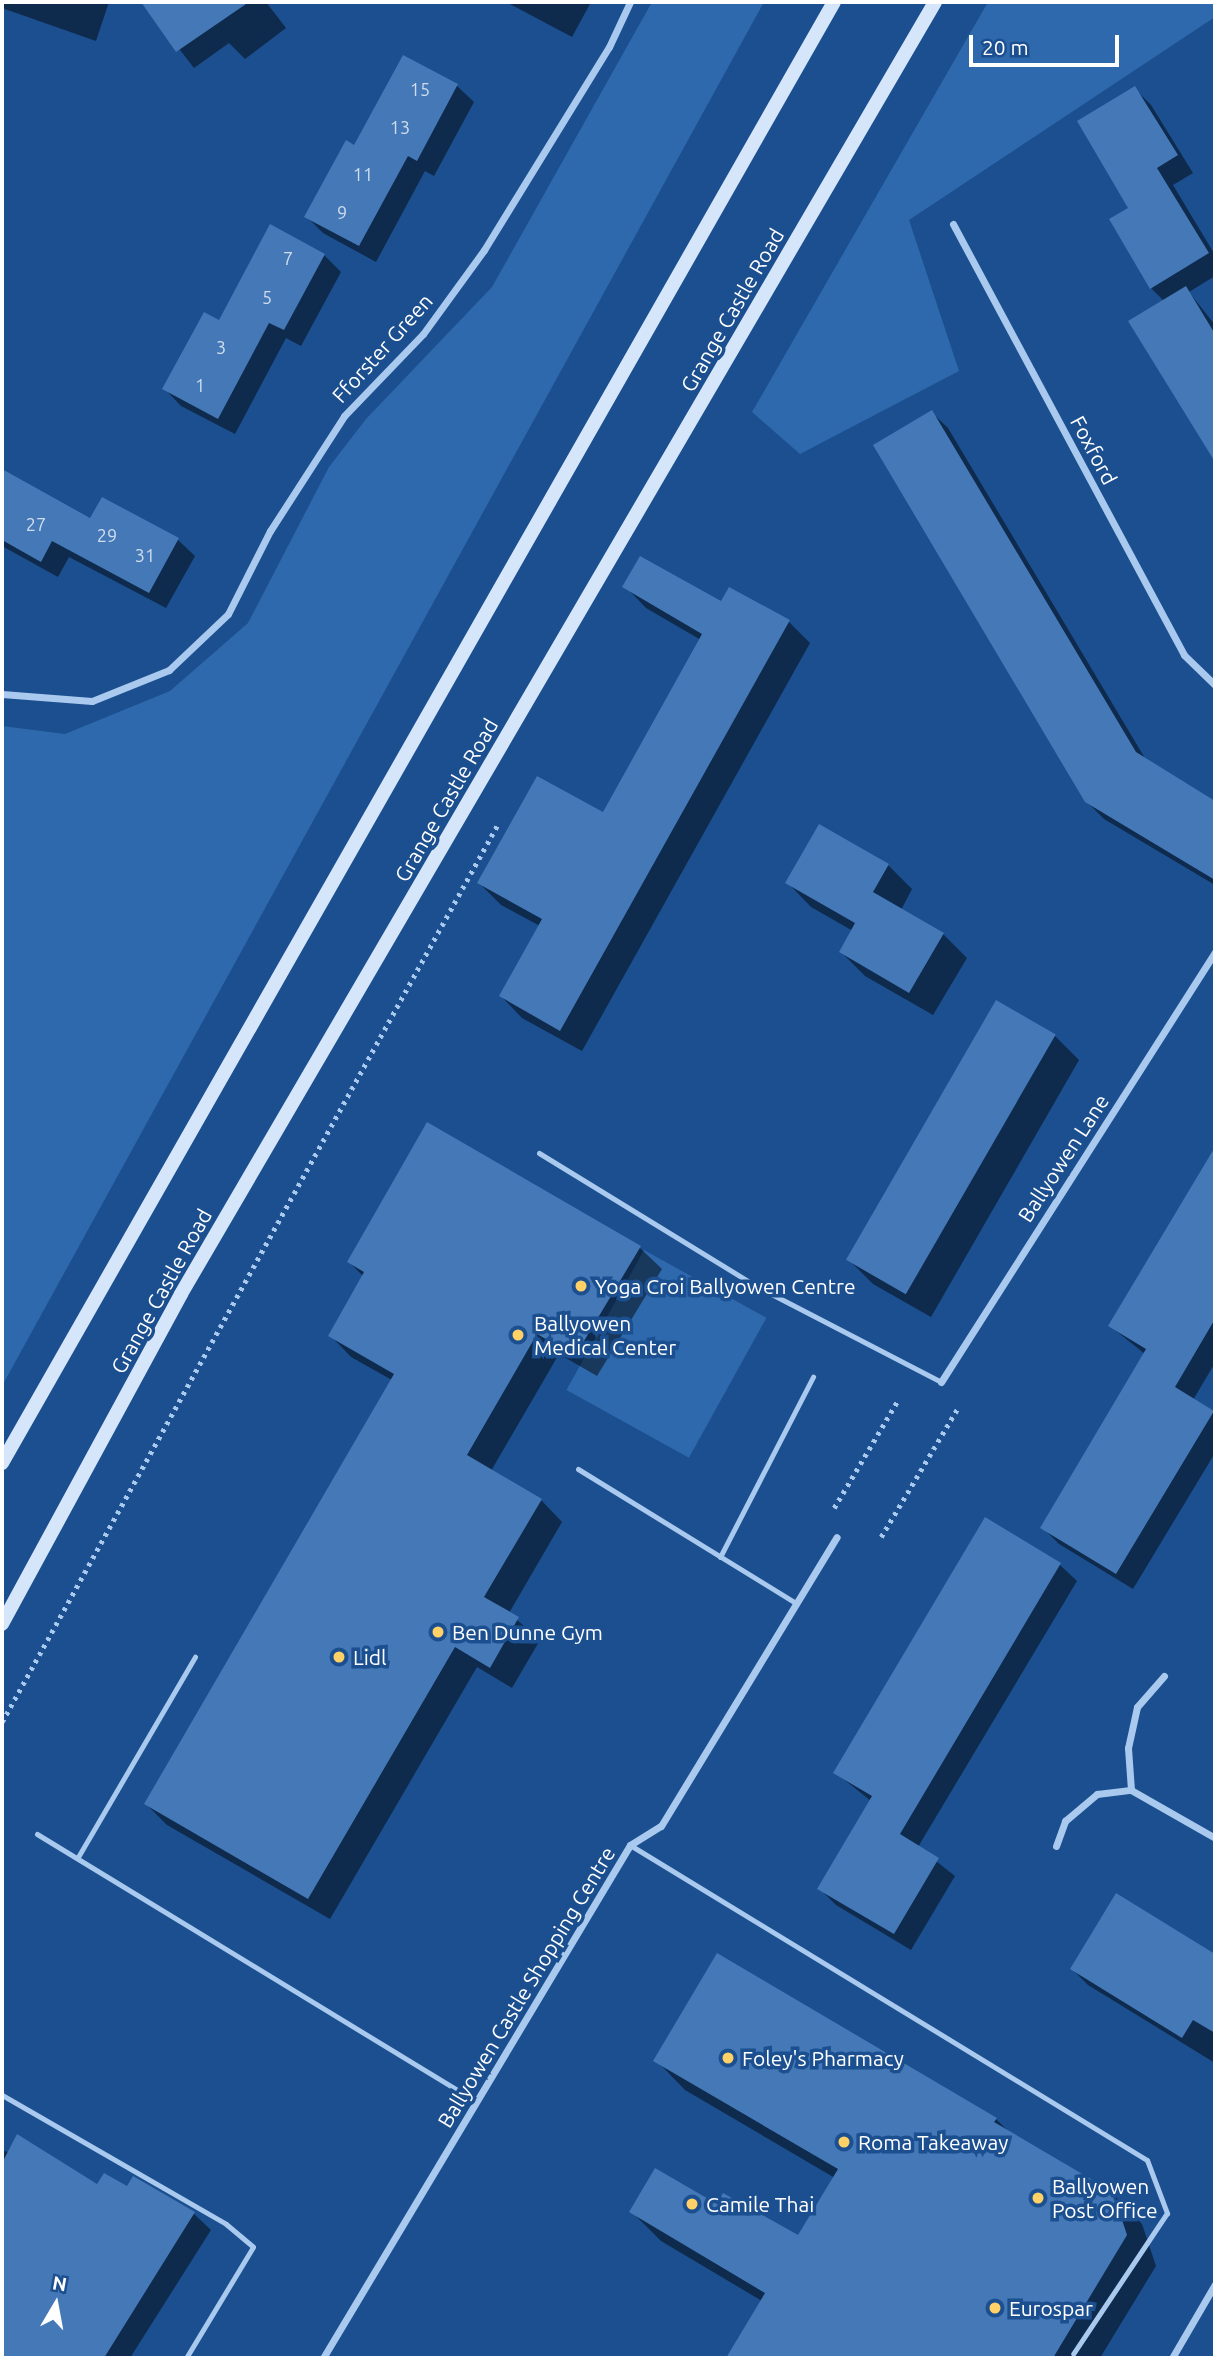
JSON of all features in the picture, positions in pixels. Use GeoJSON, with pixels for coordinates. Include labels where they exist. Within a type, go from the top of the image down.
{"type":"FeatureCollection","features":[{"type":"Feature","properties":{"kind":"main road"},"geometry":{"type":"LineString","coordinates":[[2,1463],[834,2]]}},
{"type":"Feature","properties":{"kind":"main road","name":"Grange Castle Road"},"geometry":{"type":"LineString","coordinates":[[2,1624],[181,1294],[935,2]]}},
{"type":"Feature","properties":{"kind":"street","name":"Fforster Green"},"geometry":{"type":"LineString","coordinates":[[2,694],[92,701],[169,670],[228,614],[270,531],[344,416],[424,334],[484,250],[609,47],[630,2]]}},
{"type":"Feature","properties":{"kind":"street","name":"Foxford"},"geometry":{"type":"LineString","coordinates":[[953,224],[1184,655],[1215,685]]}},
{"type":"Feature","properties":{"kind":"street","name":"Ballyowen Lane"},"geometry":{"type":"LineString","coordinates":[[941,1382],[1215,952]]}},
{"type":"Feature","properties":{"kind":"street","name":"Ballyowen Castle Shopping Centre"},"geometry":{"type":"LineString","coordinates":[[324,2358],[631,1845],[660,1826],[794,1602],[837,1537]]}},
{"type":"Feature","properties":{"kind":"street"},"geometry":{"type":"LineString","coordinates":[[1131,1790],[1128,1748],[1137,1707],[1164,1676]]}},
{"type":"Feature","properties":{"kind":"street"},"geometry":{"type":"LineString","coordinates":[[1056,1846],[1065,1821],[1097,1794],[1131,1790],[1215,1838]]}},
{"type":"Feature","properties":{"kind":"street"},"geometry":{"type":"LineString","coordinates":[[1172,2358],[1215,2284]]}},
{"type":"Feature","properties":{"kind":"lane"},"geometry":{"type":"LineString","coordinates":[[539,1153],[758,1287],[941,1382]]}},
{"type":"Feature","properties":{"kind":"lane"},"geometry":{"type":"LineString","coordinates":[[720,1557],[813,1377]]}},
{"type":"Feature","properties":{"kind":"lane"},"geometry":{"type":"LineString","coordinates":[[578,1469],[794,1602]]}},
{"type":"Feature","properties":{"kind":"lane"},"geometry":{"type":"LineString","coordinates":[[78,1857],[195,1657]]}},
{"type":"Feature","properties":{"kind":"lane"},"geometry":{"type":"LineString","coordinates":[[37,1834],[477,2102]]}},
{"type":"Feature","properties":{"kind":"lane"},"geometry":{"type":"LineString","coordinates":[[631,1845],[1147,2160],[1167,2213],[1073,2354]]}},
{"type":"Feature","properties":{"kind":"lane"},"geometry":{"type":"LineString","coordinates":[[2,2095],[226,2224],[253,2247],[186,2358]]}},
{"type":"Feature","properties":{"kind":"path"},"geometry":{"type":"LineString","coordinates":[[2,1721],[502,817]]}},
{"type":"Feature","properties":{"kind":"path"},"geometry":{"type":"LineString","coordinates":[[828,1517],[898,1400]]}},
{"type":"Feature","properties":{"kind":"shaded area"},"geometry":{"type":"Polygon","coordinates":[[[652,2],[764,2],[2,1386],[2,726],[65,734],[170,691],[248,623],[329,467],[366,419],[492,287],[652,2]]]}},
{"type":"Feature","properties":{"kind":"shaded area"},"geometry":{"type":"Polygon","coordinates":[[[988,2],[1215,2],[1215,17],[909,220],[959,371],[800,454],[752,412],[988,2]]]}},
{"type":"Feature","properties":{"kind":"shaded area"},"geometry":{"type":"Polygon","coordinates":[[[644,1250],[766,1318],[689,1458],[566,1390],[644,1250]]]}},
{"type":"Feature","properties":{"kind":"building"},"geometry":{"type":"Polygon","coordinates":[[[141,2],[249,2],[176,52],[141,2]]]}},
{"type":"Feature","properties":{"kind":"building"},"geometry":{"type":"Polygon","coordinates":[[[403,55],[458,84],[417,161],[408,156],[359,246],[304,217],[346,140],[354,145],[403,55]]]}},
{"type":"Feature","properties":{"kind":"building"},"geometry":{"type":"Polygon","coordinates":[[[1135,86],[1178,155],[1157,168],[1209,253],[1150,289],[1109,219],[1128,208],[1077,121],[1135,86]]]}},
{"type":"Feature","properties":{"kind":"building"},"geometry":{"type":"Polygon","coordinates":[[[270,224],[325,254],[284,330],[269,323],[218,419],[162,389],[204,312],[219,320],[270,224]]]}},
{"type":"Feature","properties":{"kind":"building"},"geometry":{"type":"Polygon","coordinates":[[[1186,286],[1215,334],[1215,462],[1128,321],[1186,286]]]}},
{"type":"Feature","properties":{"kind":"building"},"geometry":{"type":"Polygon","coordinates":[[[932,410],[1136,752],[1215,801],[1215,880],[1085,802],[873,445],[932,410]]]}},
{"type":"Feature","properties":{"kind":"building"},"geometry":{"type":"Polygon","coordinates":[[[2,469],[90,518],[102,497],[179,538],[149,593],[52,541],[41,562],[2,540],[2,469]]]}},
{"type":"Feature","properties":{"kind":"building"},"geometry":{"type":"Polygon","coordinates":[[[640,556],[721,601],[729,587],[790,620],[560,1031],[499,996],[542,919],[477,883],[537,776],[603,812],[702,634],[622,587],[640,556]]]}},
{"type":"Feature","properties":{"kind":"building"},"geometry":{"type":"Polygon","coordinates":[[[819,824],[889,864],[873,892],[944,933],[909,993],[839,952],[855,923],[785,883],[819,824]]]}},
{"type":"Feature","properties":{"kind":"building"},"geometry":{"type":"Polygon","coordinates":[[[996,1000],[1056,1034],[906,1294],[846,1260],[996,1000]]]}},
{"type":"Feature","properties":{"kind":"building","name":"Lidl"},"geometry":{"type":"Polygon","coordinates":[[[427,1122],[641,1246],[575,1356],[537,1334],[467,1455],[542,1499],[484,1597],[519,1617],[490,1668],[455,1647],[308,1899],[144,1804],[394,1374],[328,1336],[364,1272],[347,1262],[427,1122]]]}},
{"type":"Feature","properties":{"kind":"building"},"geometry":{"type":"Polygon","coordinates":[[[1215,1147],[1215,1319],[1175,1387],[1214,1411],[1116,1574],[1040,1528],[1146,1349],[1108,1326],[1215,1147]]]}},
{"type":"Feature","properties":{"kind":"building"},"geometry":{"type":"Polygon","coordinates":[[[985,1517],[1061,1563],[900,1834],[939,1858],[894,1934],[817,1889],[872,1796],[833,1773],[985,1517]]]}},
{"type":"Feature","properties":{"kind":"building"},"geometry":{"type":"Polygon","coordinates":[[[1116,1893],[1215,1954],[1215,2033],[1193,2020],[1182,2038],[1070,1969],[1116,1893]]]}},
{"type":"Feature","properties":{"kind":"building"},"geometry":{"type":"Polygon","coordinates":[[[717,1953],[997,2118],[994,2122],[1113,2192],[1127,2235],[1053,2358],[726,2358],[765,2293],[629,2212],[655,2168],[717,2204],[723,2193],[798,2235],[838,2169],[653,2061],[717,1953]]]}},
{"type":"Feature","properties":{"kind":"building"},"geometry":{"type":"Polygon","coordinates":[[[17,2134],[97,2184],[104,2173],[127,2186],[133,2176],[195,2212],[104,2358],[2,2358],[2,2163],[17,2134]]]}},
{"type":"Feature","properties":{"kind":"place","name":"Yoga Croi Ballyowen Centre"},"geometry":{"type":"Point","coordinates":[581,1286]}},
{"type":"Feature","properties":{"kind":"place","name":"Ballyowen Medical Center"},"geometry":{"type":"Point","coordinates":[518,1335]}},
{"type":"Feature","properties":{"kind":"place","name":"Ben Dunne Gym"},"geometry":{"type":"Point","coordinates":[438,1632]}},
{"type":"Feature","properties":{"kind":"place","name":"Lidl"},"geometry":{"type":"Point","coordinates":[339,1657]}},
{"type":"Feature","properties":{"kind":"place","name":"Foley's Pharmacy"},"geometry":{"type":"Point","coordinates":[728,2058]}},
{"type":"Feature","properties":{"kind":"place","name":"Roma Takeaway"},"geometry":{"type":"Point","coordinates":[844,2142]}},
{"type":"Feature","properties":{"kind":"place","name":"Ballyowen Post Office"},"geometry":{"type":"Point","coordinates":[1038,2198]}},
{"type":"Feature","properties":{"kind":"place","name":"Camile Thai"},"geometry":{"type":"Point","coordinates":[692,2204]}},
{"type":"Feature","properties":{"kind":"place","name":"Eurospar"},"geometry":{"type":"Point","coordinates":[995,2308]}}]}
